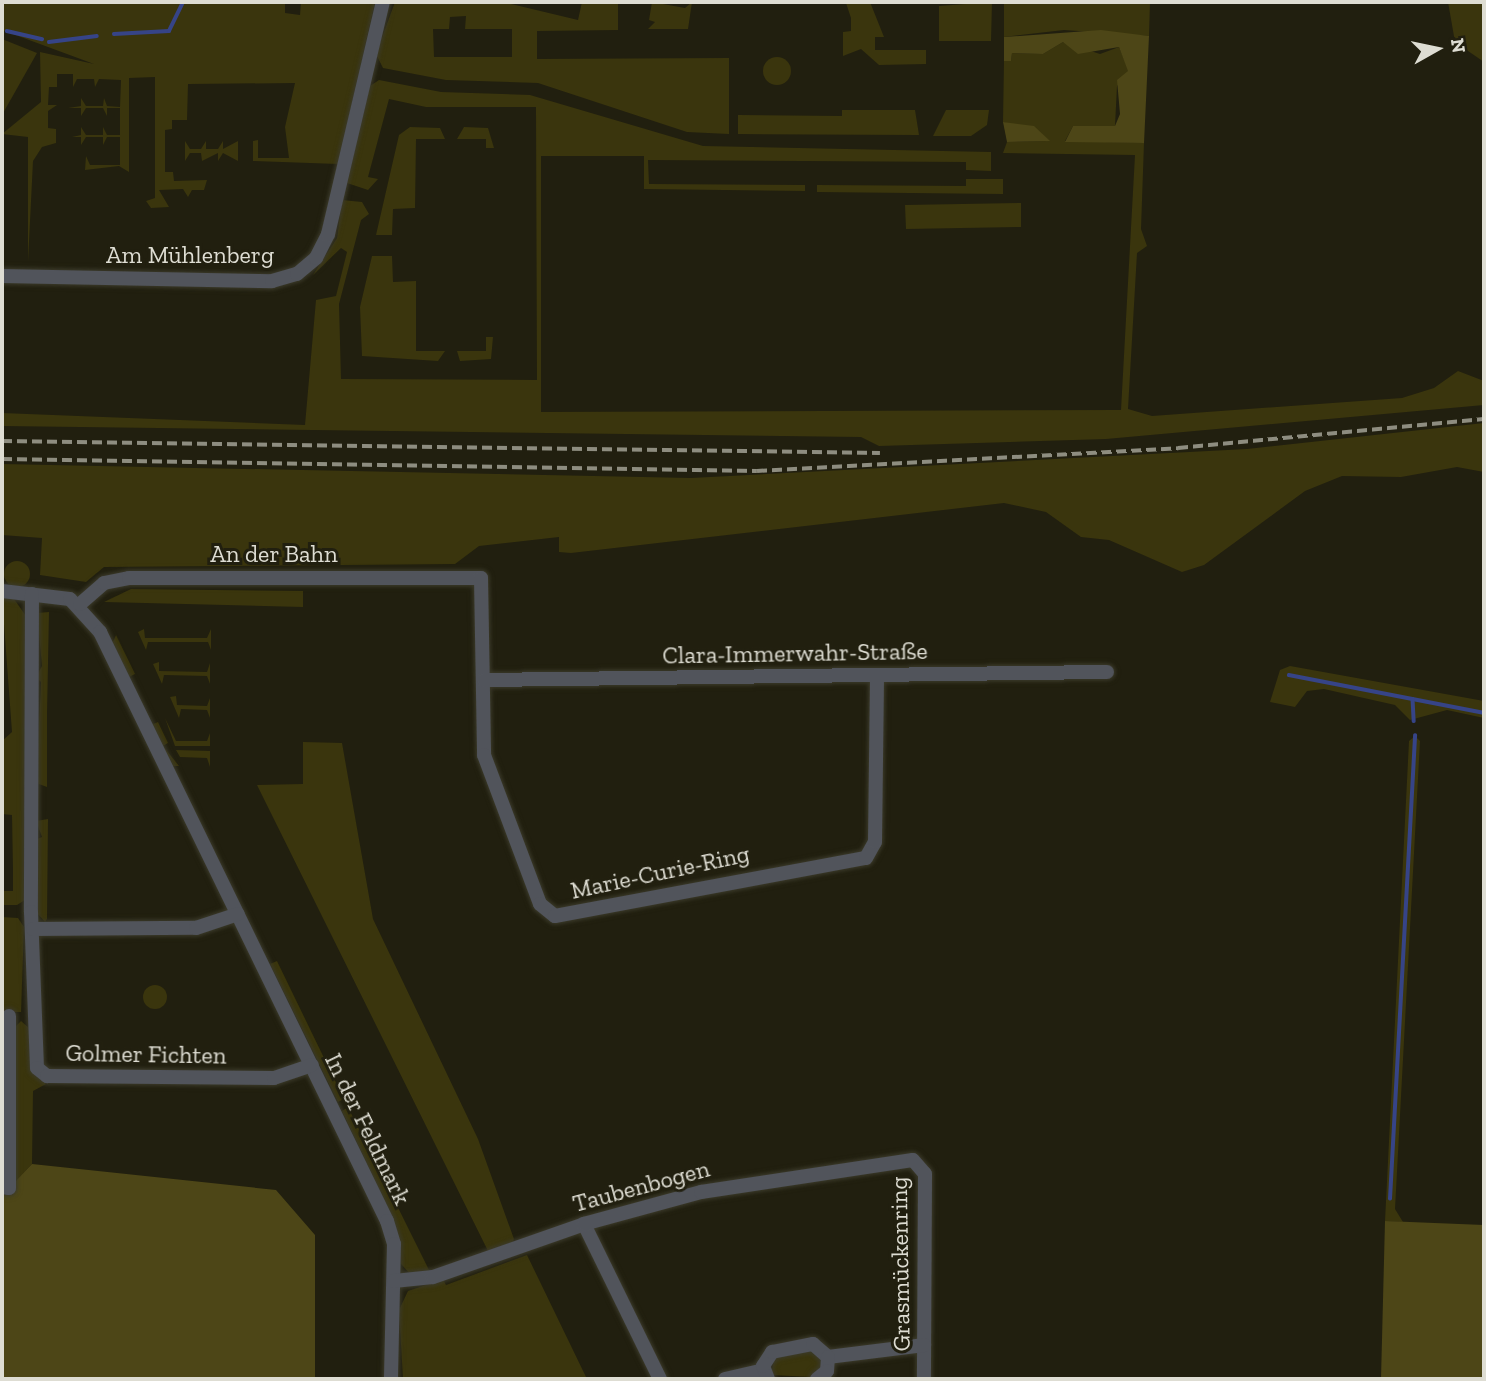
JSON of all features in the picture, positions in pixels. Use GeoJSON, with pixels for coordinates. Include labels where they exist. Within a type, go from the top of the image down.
{"type":"FeatureCollection","features":[{"type":"Feature","properties":{"kind":"street","name":"Am Mühlenberg"},"geometry":{"type":"LineString","coordinates":[[2,276],[271,281],[297,274],[316,258],[328,234],[383,2]]}},
{"type":"Feature","properties":{"kind":"street","name":"An der Bahn"},"geometry":{"type":"LineString","coordinates":[[80,604],[104,583],[129,578],[476,575]]}},
{"type":"Feature","properties":{"kind":"street","name":"Marie-Curie-Ring"},"geometry":{"type":"LineString","coordinates":[[476,575],[485,592],[486,761],[540,904],[555,916],[866,858],[875,842],[877,675]]}},
{"type":"Feature","properties":{"kind":"street"},"geometry":{"type":"LineString","coordinates":[[2,592],[32,594],[80,604]]}},
{"type":"Feature","properties":{"kind":"street","name":"Golmer Fichten"},"geometry":{"type":"LineString","coordinates":[[32,594],[34,1062],[47,1076],[283,1077],[312,1065]]}},
{"type":"Feature","properties":{"kind":"street","name":"In der Feldmark"},"geometry":{"type":"LineString","coordinates":[[80,604],[238,914],[387,1221],[394,1281],[391,1379]]}},
{"type":"Feature","properties":{"kind":"street","name":"Clara-Immerwahr-Straße"},"geometry":{"type":"LineString","coordinates":[[484,680],[1107,672]]}},
{"type":"Feature","properties":{"kind":"street"},"geometry":{"type":"LineString","coordinates":[[33,929],[196,928],[238,914]]}},
{"type":"Feature","properties":{"kind":"street"},"geometry":{"type":"LineString","coordinates":[[2,1187],[9,1188],[5,1016],[33,1016]]}},
{"type":"Feature","properties":{"kind":"street","name":"Taubenbogen"},"geometry":{"type":"LineString","coordinates":[[394,1281],[433,1277],[584,1224],[754,1181],[908,1159]]}},
{"type":"Feature","properties":{"kind":"street","name":"Grasmückenring"},"geometry":{"type":"LineString","coordinates":[[908,1159],[918,1162],[925,1174],[924,1379]]}},
{"type":"Feature","properties":{"kind":"street"},"geometry":{"type":"LineString","coordinates":[[584,1224],[660,1379]]}},
{"type":"Feature","properties":{"kind":"street"},"geometry":{"type":"LineString","coordinates":[[725,1379],[766,1375],[777,1349],[813,1344],[828,1357],[924,1345]]}},
{"type":"Feature","properties":{"kind":"street"},"geometry":{"type":"LineString","coordinates":[[817,1379],[827,1371],[828,1357]]}},
{"type":"Feature","properties":{"kind":"shaded area"},"geometry":{"type":"Polygon","coordinates":[[[2,2],[275,2],[285,4],[285,13],[300,15],[301,2],[375,2],[338,164],[253,161],[253,141],[258,140],[258,158],[289,158],[285,127],[295,83],[188,84],[187,120],[172,120],[172,129],[165,130],[165,172],[173,172],[174,181],[207,180],[204,190],[192,190],[188,197],[183,189],[159,190],[169,207],[151,208],[146,201],[155,198],[155,77],[129,78],[129,172],[119,166],[85,170],[86,156],[90,165],[120,165],[120,137],[107,137],[103,145],[103,137],[86,137],[81,145],[81,137],[72,137],[81,135],[81,127],[86,135],[103,135],[103,127],[107,135],[120,135],[120,108],[107,108],[107,116],[103,108],[86,108],[81,116],[81,108],[68,108],[81,106],[81,98],[86,106],[103,106],[104,98],[107,106],[120,107],[121,80],[99,79],[95,87],[94,79],[77,79],[73,87],[73,74],[57,74],[57,87],[49,87],[48,105],[57,105],[48,111],[48,128],[56,129],[56,143],[42,147],[33,161],[28,262],[28,137],[2,134],[41,102],[40,52],[94,64],[2,30],[2,2]]]}},
{"type":"Feature","properties":{"kind":"shaded area"},"geometry":{"type":"Polygon","coordinates":[[[395,2],[503,2],[578,20],[582,2],[618,2],[618,30],[537,31],[537,59],[729,58],[729,134],[687,132],[538,83],[446,80],[383,68],[376,54],[395,2]],[[466,16],[450,17],[449,29],[433,29],[434,57],[512,57],[512,29],[465,29],[466,16]]]}},
{"type":"Feature","properties":{"kind":"shaded area"},"geometry":{"type":"Polygon","coordinates":[[[652,2],[685,8],[692,2],[688,29],[648,29],[655,22],[649,20],[652,2]]]}},
{"type":"Feature","properties":{"kind":"shaded area"},"geometry":{"type":"Polygon","coordinates":[[[836,2],[870,2],[884,37],[875,37],[875,50],[926,50],[926,64],[879,65],[861,49],[843,56],[843,32],[851,31],[851,18],[846,3],[836,2]]]}},
{"type":"Feature","properties":{"kind":"shaded area"},"geometry":{"type":"Polygon","coordinates":[[[992,2],[991,41],[939,41],[939,6],[992,2]]]}},
{"type":"Feature","properties":{"kind":"shaded area"},"geometry":{"type":"Polygon","coordinates":[[[1004,2],[1150,2],[1149,36],[1064,30],[1004,37],[1004,2]]]}},
{"type":"Feature","properties":{"kind":"shaded area"},"geometry":{"type":"Polygon","coordinates":[[[1448,2],[1484,2],[1484,62],[1455,42],[1448,2]]]}},
{"type":"Feature","properties":{"kind":"shaded area"},"geometry":{"type":"Polygon","coordinates":[[[1101,30],[1149,36],[1144,143],[1065,142],[1073,126],[1115,126],[1120,114],[1117,80],[1128,71],[1119,47],[1078,54],[1063,42],[1043,54],[1012,53],[1011,61],[1004,61],[1004,37],[1101,30]]]}},
{"type":"Feature","properties":{"kind":"shaded area"},"geometry":{"type":"Polygon","coordinates":[[[2,39],[37,53],[2,115],[2,39]]]}},
{"type":"Feature","properties":{"kind":"shaded area"},"geometry":{"type":"Polygon","coordinates":[[[1063,42],[1100,54],[1119,47],[1129,71],[1117,86],[1115,126],[1073,126],[1065,141],[1144,143],[1141,229],[1147,246],[1137,253],[1128,409],[1152,416],[1402,398],[1434,388],[1458,371],[1484,381],[1484,405],[1106,439],[879,446],[861,437],[2,426],[2,413],[305,425],[316,300],[336,296],[347,252],[341,248],[313,275],[337,238],[342,200],[362,202],[369,214],[361,220],[339,304],[341,379],[537,380],[536,107],[426,107],[389,99],[368,177],[378,179],[368,190],[347,183],[370,86],[379,80],[441,92],[530,95],[703,146],[991,152],[991,171],[966,170],[966,162],[648,160],[649,184],[805,185],[805,191],[644,189],[644,156],[541,156],[541,412],[1121,410],[1135,155],[1003,153],[1007,142],[1047,141],[1038,132],[1003,122],[1004,61],[1011,61],[1012,53],[1043,54],[1063,42]]]}},
{"type":"Feature","properties":{"kind":"shaded area"},"geometry":{"type":"Polygon","coordinates":[[[777,57],[787,61],[791,71],[787,81],[777,85],[767,81],[763,71],[767,61],[777,57]]]}},
{"type":"Feature","properties":{"kind":"shaded area"},"geometry":{"type":"Polygon","coordinates":[[[842,110],[915,110],[919,135],[738,134],[738,115],[842,116],[842,110]]]}},
{"type":"Feature","properties":{"kind":"shaded area"},"geometry":{"type":"Polygon","coordinates":[[[946,110],[989,110],[987,125],[971,136],[933,136],[946,110]]]}},
{"type":"Feature","properties":{"kind":"shaded area"},"geometry":{"type":"Polygon","coordinates":[[[1003,122],[1034,126],[1050,141],[1007,142],[1003,122]]]}},
{"type":"Feature","properties":{"kind":"shaded area"},"geometry":{"type":"Polygon","coordinates":[[[410,127],[440,128],[445,139],[416,139],[415,208],[393,209],[392,235],[376,235],[399,135],[410,127]]]}},
{"type":"Feature","properties":{"kind":"shaded area"},"geometry":{"type":"Polygon","coordinates":[[[464,127],[488,128],[494,148],[486,148],[486,139],[457,139],[464,127]]]}},
{"type":"Feature","properties":{"kind":"shaded area"},"geometry":{"type":"Polygon","coordinates":[[[185,141],[190,149],[201,149],[206,141],[206,149],[218,149],[223,141],[223,149],[238,141],[238,161],[223,153],[218,161],[218,153],[202,161],[201,153],[190,153],[185,161],[185,141]]]}},
{"type":"Feature","properties":{"kind":"shaded area"},"geometry":{"type":"Polygon","coordinates":[[[966,179],[1003,179],[1003,194],[817,192],[817,185],[966,186],[966,179]]]}},
{"type":"Feature","properties":{"kind":"shaded area"},"geometry":{"type":"Polygon","coordinates":[[[1021,203],[1021,227],[906,229],[905,205],[1021,203]]]}},
{"type":"Feature","properties":{"kind":"shaded area"},"geometry":{"type":"Polygon","coordinates":[[[372,256],[392,256],[393,282],[416,281],[416,351],[445,351],[438,361],[362,356],[360,307],[372,256]]]}},
{"type":"Feature","properties":{"kind":"shaded area"},"geometry":{"type":"Polygon","coordinates":[[[486,337],[493,337],[491,359],[460,361],[457,351],[486,351],[486,337]]]}},
{"type":"Feature","properties":{"kind":"shaded area"},"geometry":{"type":"Polygon","coordinates":[[[1484,423],[1484,472],[1457,467],[1401,477],[1342,476],[1305,491],[1204,565],[1182,572],[1109,540],[1081,537],[1046,512],[1004,503],[571,553],[559,552],[559,537],[479,546],[455,564],[104,567],[86,582],[40,575],[42,538],[2,535],[2,464],[691,478],[1247,449],[1484,423]]]}},
{"type":"Feature","properties":{"kind":"shaded area"},"geometry":{"type":"Polygon","coordinates":[[[17,561],[26,565],[30,574],[26,583],[17,587],[8,583],[4,574],[8,565],[17,561]]]}},
{"type":"Feature","properties":{"kind":"shaded area"},"geometry":{"type":"Polygon","coordinates":[[[131,589],[303,591],[303,607],[104,602],[131,589]]]}},
{"type":"Feature","properties":{"kind":"shaded area"},"geometry":{"type":"Polygon","coordinates":[[[2,597],[14,599],[26,616],[25,900],[17,905],[2,905],[2,891],[13,891],[13,870],[12,815],[2,814],[2,741],[12,732],[2,597]]]}},
{"type":"Feature","properties":{"kind":"shaded area"},"geometry":{"type":"Polygon","coordinates":[[[49,612],[47,787],[36,783],[41,682],[36,677],[42,666],[37,613],[49,612]]]}},
{"type":"Feature","properties":{"kind":"shaded area"},"geometry":{"type":"Polygon","coordinates":[[[144,629],[145,638],[207,638],[211,629],[211,650],[208,642],[148,642],[146,650],[138,632],[144,629]]]}},
{"type":"Feature","properties":{"kind":"shaded area"},"geometry":{"type":"Polygon","coordinates":[[[116,635],[135,674],[129,677],[112,644],[116,635]]]}},
{"type":"Feature","properties":{"kind":"shaded area"},"geometry":{"type":"Polygon","coordinates":[[[159,662],[159,671],[207,672],[210,663],[210,684],[207,676],[164,675],[162,684],[153,664],[159,662]]]}},
{"type":"Feature","properties":{"kind":"shaded area"},"geometry":{"type":"Polygon","coordinates":[[[1290,666],[1484,701],[1484,718],[1447,710],[1410,720],[1395,705],[1324,689],[1307,691],[1295,707],[1270,702],[1280,670],[1290,666]]]}},
{"type":"Feature","properties":{"kind":"shaded area"},"geometry":{"type":"Polygon","coordinates":[[[176,696],[177,705],[207,706],[210,698],[210,718],[207,710],[181,709],[179,718],[170,697],[176,696]]]}},
{"type":"Feature","properties":{"kind":"shaded area"},"geometry":{"type":"Polygon","coordinates":[[[165,718],[176,741],[207,741],[210,733],[210,746],[175,746],[165,718]]]}},
{"type":"Feature","properties":{"kind":"shaded area"},"geometry":{"type":"Polygon","coordinates":[[[158,722],[168,743],[163,746],[179,766],[171,766],[151,725],[158,722]]]}},
{"type":"Feature","properties":{"kind":"shaded area"},"geometry":{"type":"Polygon","coordinates":[[[1415,736],[1420,741],[1395,1209],[1403,1222],[1385,1221],[1409,741],[1415,736]]]}},
{"type":"Feature","properties":{"kind":"shaded area"},"geometry":{"type":"Polygon","coordinates":[[[303,742],[342,743],[373,919],[478,1139],[514,1239],[510,1250],[491,1257],[257,785],[303,784],[303,742]]]}},
{"type":"Feature","properties":{"kind":"shaded area"},"geometry":{"type":"Polygon","coordinates":[[[176,750],[210,751],[210,767],[207,758],[180,757],[176,750]]]}},
{"type":"Feature","properties":{"kind":"shaded area"},"geometry":{"type":"Polygon","coordinates":[[[48,819],[45,922],[37,913],[37,839],[42,837],[36,821],[48,819]]]}},
{"type":"Feature","properties":{"kind":"shaded area"},"geometry":{"type":"Polygon","coordinates":[[[2,917],[18,918],[24,927],[21,1012],[2,1012],[2,917]]]}},
{"type":"Feature","properties":{"kind":"shaded area"},"geometry":{"type":"Polygon","coordinates":[[[277,961],[344,1099],[338,1102],[270,964],[277,961]]]}},
{"type":"Feature","properties":{"kind":"shaded area"},"geometry":{"type":"Polygon","coordinates":[[[155,985],[163,989],[167,997],[163,1005],[155,1009],[147,1005],[143,997],[147,989],[155,985]]]}},
{"type":"Feature","properties":{"kind":"shaded area"},"geometry":{"type":"Polygon","coordinates":[[[21,1021],[29,1028],[30,1066],[46,1084],[33,1091],[32,1164],[15,1182],[14,1028],[21,1021]]]}},
{"type":"Feature","properties":{"kind":"shaded area"},"geometry":{"type":"Polygon","coordinates":[[[348,1107],[432,1276],[412,1276],[401,1264],[390,1212],[342,1111],[348,1107]]]}},
{"type":"Feature","properties":{"kind":"shaded area"},"geometry":{"type":"Polygon","coordinates":[[[32,1164],[276,1190],[315,1235],[315,1379],[2,1379],[2,1187],[9,1188],[32,1164]]]}},
{"type":"Feature","properties":{"kind":"shaded area"},"geometry":{"type":"Polygon","coordinates":[[[1385,1221],[1484,1225],[1484,1379],[1381,1379],[1385,1221]]]}},
{"type":"Feature","properties":{"kind":"shaded area"},"geometry":{"type":"Polygon","coordinates":[[[527,1255],[587,1379],[403,1379],[399,1310],[408,1291],[443,1279],[446,1285],[527,1255]]]}},
{"type":"Feature","properties":{"kind":"shaded area"},"geometry":{"type":"Polygon","coordinates":[[[818,1350],[824,1366],[812,1377],[771,1375],[775,1355],[818,1350]]]}},
{"type":"Feature","properties":{"kind":"waterway"},"geometry":{"type":"LineString","coordinates":[[114,34],[169,31],[183,2]]}},
{"type":"Feature","properties":{"kind":"waterway"},"geometry":{"type":"LineString","coordinates":[[7,31],[42,39]]}},
{"type":"Feature","properties":{"kind":"waterway"},"geometry":{"type":"LineString","coordinates":[[49,42],[97,36]]}},
{"type":"Feature","properties":{"kind":"waterway"},"geometry":{"type":"LineString","coordinates":[[1289,675],[1484,713]]}},
{"type":"Feature","properties":{"kind":"waterway"},"geometry":{"type":"LineString","coordinates":[[1413,699],[1414,721]]}},
{"type":"Feature","properties":{"kind":"waterway"},"geometry":{"type":"LineString","coordinates":[[1390,1199],[1415,736]]}},
{"type":"Feature","properties":{"kind":"railway"},"geometry":{"type":"LineString","coordinates":[[2,459],[757,471],[1178,448],[1484,419]]}},
{"type":"Feature","properties":{"kind":"railway"},"geometry":{"type":"LineString","coordinates":[[2,441],[880,453]]}}]}
